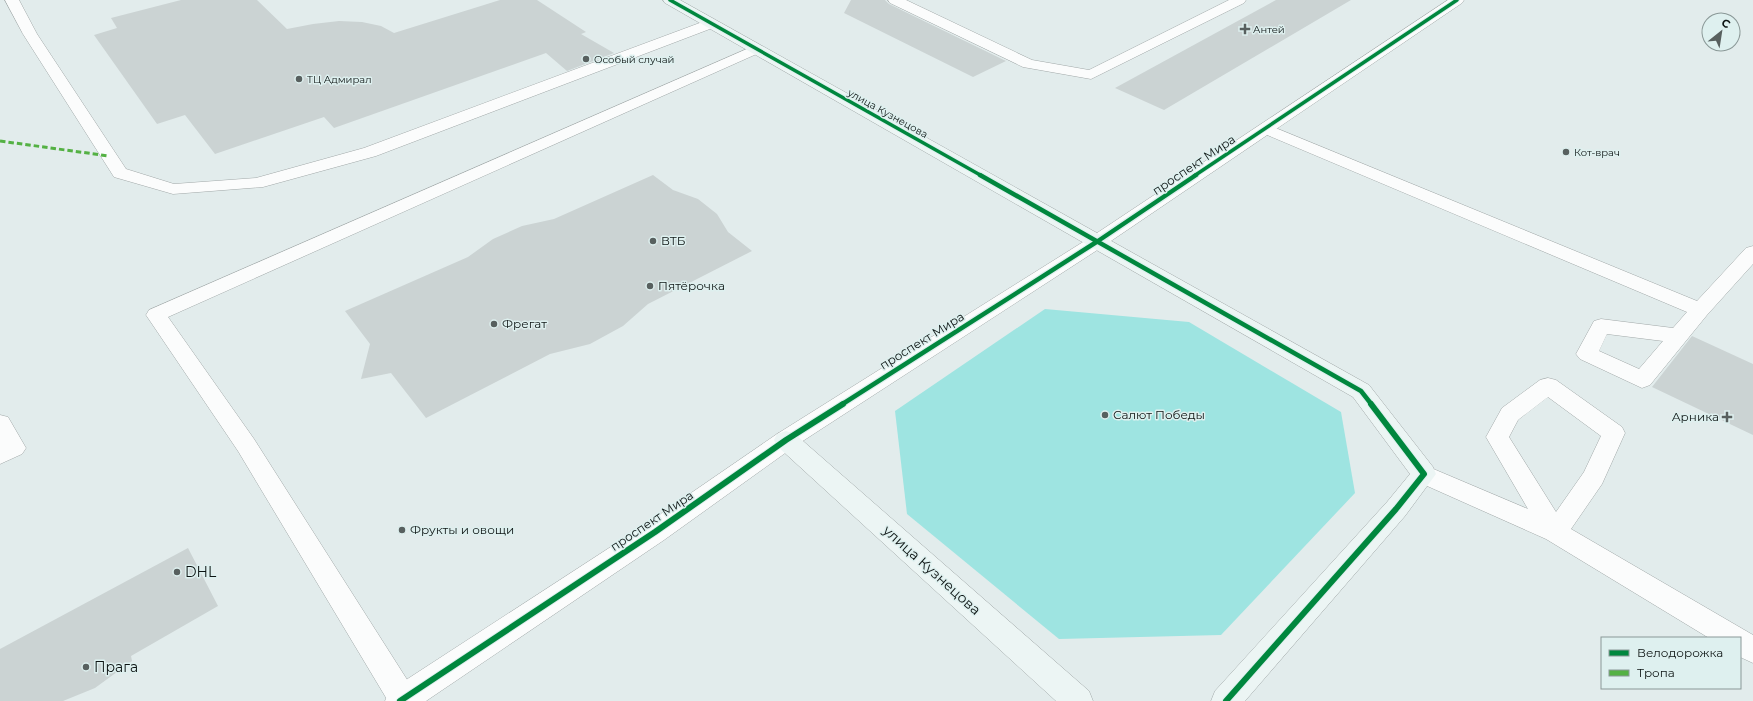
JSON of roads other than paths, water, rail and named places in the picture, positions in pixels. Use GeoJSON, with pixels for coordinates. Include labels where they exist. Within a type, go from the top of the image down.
{"type":"FeatureCollection","features":[{"type":"Feature","properties":{"kind":"street","name":"улица Кузнецова"},"geometry":{"type":"LineString","coordinates":[[670,0],[1361,391],[1424,474]]}},
{"type":"Feature","properties":{"kind":"street","name":"проспект Мира"},"geometry":{"type":"LineString","coordinates":[[402,700],[655,532],[786,440],[1098,241],[1457,0]]}},
{"type":"Feature","properties":{"kind":"street","name":"улица Кузнецова"},"geometry":{"type":"LineString","coordinates":[[786,440],[1078,701]]}},
{"type":"Feature","properties":{"kind":"street"},"geometry":{"type":"LineString","coordinates":[[1226,701],[1396,509],[1424,474]]}},
{"type":"Feature","properties":{"kind":"lane"},"geometry":{"type":"LineString","coordinates":[[12,0],[30,34],[120,173],[173,189],[257,183],[370,152],[710,24]]}},
{"type":"Feature","properties":{"kind":"lane"},"geometry":{"type":"LineString","coordinates":[[895,0],[1028,64],[1090,75],[1238,0]]}},
{"type":"Feature","properties":{"kind":"lane"},"geometry":{"type":"LineString","coordinates":[[402,700],[246,445],[156,315],[756,49]]}},
{"type":"Feature","properties":{"kind":"lane"},"geometry":{"type":"LineString","coordinates":[[1266,129],[1700,310]]}},
{"type":"Feature","properties":{"kind":"lane"},"geometry":{"type":"LineString","coordinates":[[1678,336],[1753,252]]}},
{"type":"Feature","properties":{"kind":"lane"},"geometry":{"type":"LineString","coordinates":[[1548,386],[1614,433],[1594,477],[1555,532],[1497,437],[1510,414],[1548,386]]}},
{"type":"Feature","properties":{"kind":"lane"},"geometry":{"type":"LineString","coordinates":[[0,422],[14,448],[0,455]]}},
{"type":"Feature","properties":{"kind":"lane"},"geometry":{"type":"LineString","coordinates":[[1424,474],[1555,532],[1731,637]]}},
{"type":"Feature","properties":{"kind":"lane"},"geometry":{"type":"LineString","coordinates":[[1741,643],[1753,650]]}},
{"type":"Feature","properties":{"kind":"place","name":"Антей"},"geometry":{"type":"Point","coordinates":[1245,29]}},
{"type":"Feature","properties":{"kind":"place","name":"Особый случай"},"geometry":{"type":"Point","coordinates":[586,59]}},
{"type":"Feature","properties":{"kind":"place","name":"ТЦ Адмирал"},"geometry":{"type":"Point","coordinates":[299,79]}},
{"type":"Feature","properties":{"kind":"place","name":"Кот-врач"},"geometry":{"type":"Point","coordinates":[1566,152]}},
{"type":"Feature","properties":{"kind":"place","name":"ВТБ"},"geometry":{"type":"Point","coordinates":[653,241]}},
{"type":"Feature","properties":{"kind":"place","name":"Пятёрочка"},"geometry":{"type":"Point","coordinates":[650,286]}},
{"type":"Feature","properties":{"kind":"place","name":"Фрегат"},"geometry":{"type":"Point","coordinates":[494,324]}},
{"type":"Feature","properties":{"kind":"place","name":"Салют Победы"},"geometry":{"type":"Point","coordinates":[1105,415]}},
{"type":"Feature","properties":{"kind":"place","name":"Арника"},"geometry":{"type":"Point","coordinates":[1727,417]}},
{"type":"Feature","properties":{"kind":"place","name":"Фрукты и овощи"},"geometry":{"type":"Point","coordinates":[402,530]}},
{"type":"Feature","properties":{"kind":"place","name":"DHL"},"geometry":{"type":"Point","coordinates":[177,572]}},
{"type":"Feature","properties":{"kind":"place","name":"Прага"},"geometry":{"type":"Point","coordinates":[86,667]}}]}
